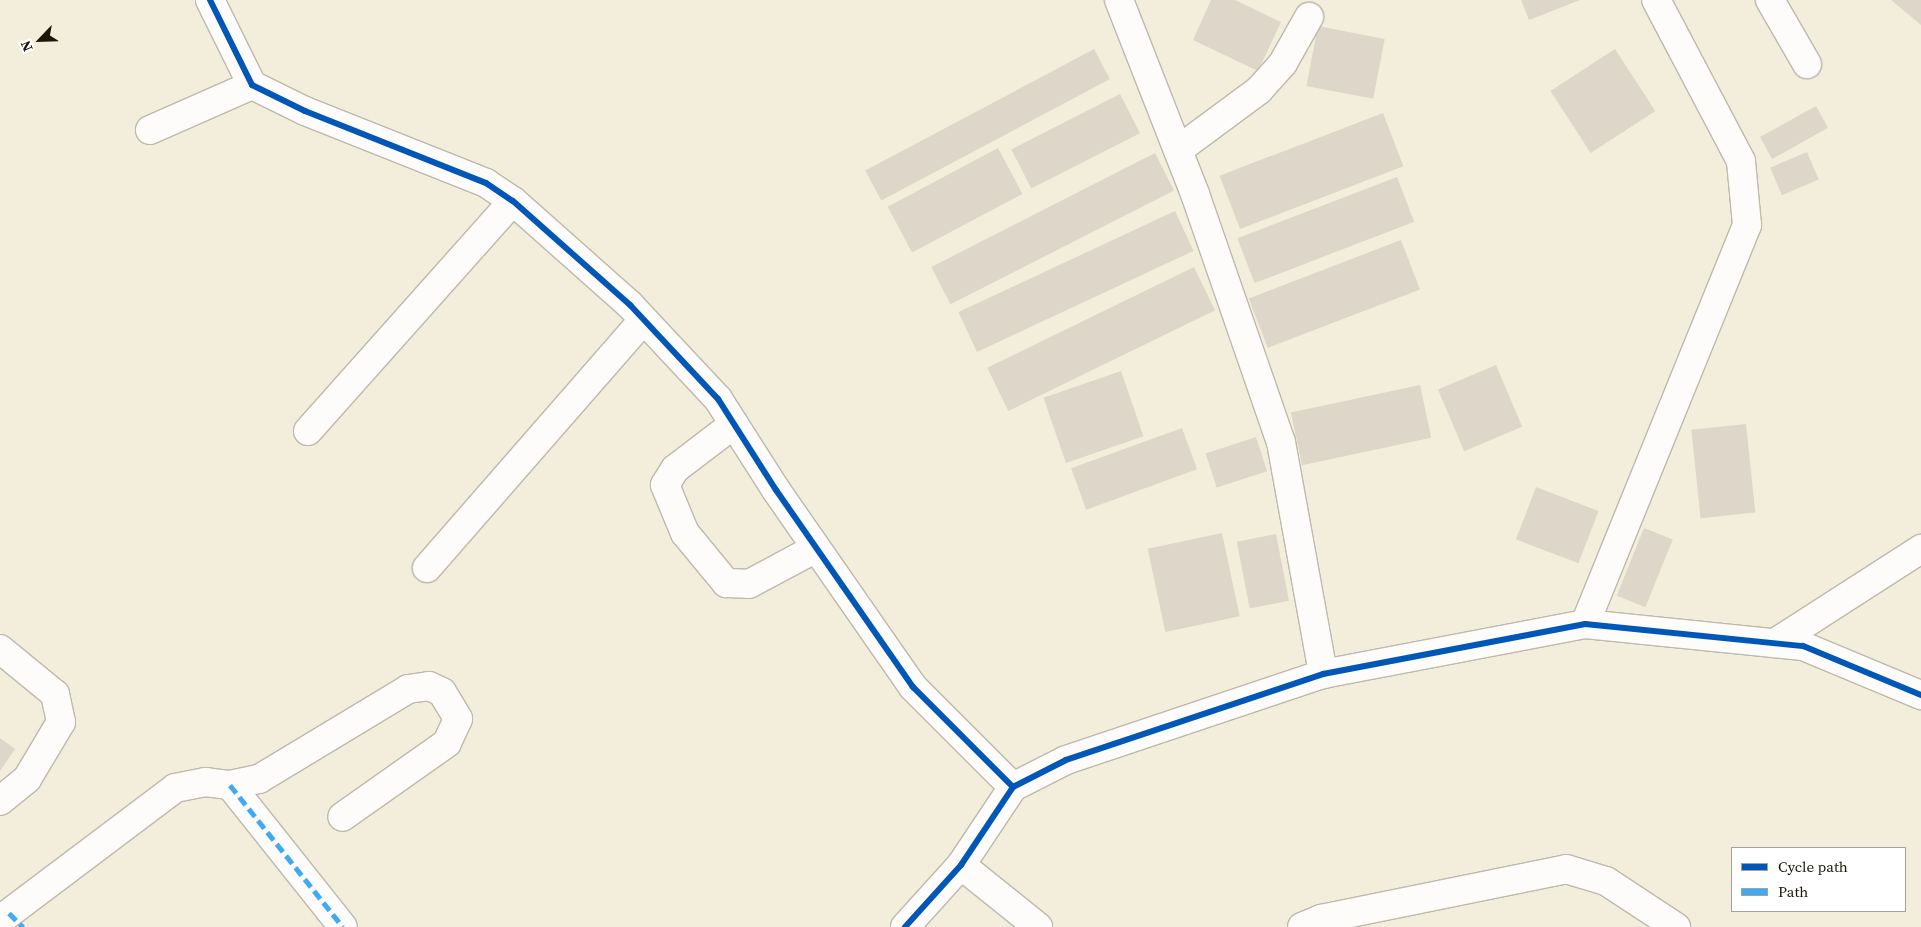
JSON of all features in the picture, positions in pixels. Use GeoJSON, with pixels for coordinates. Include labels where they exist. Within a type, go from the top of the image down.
{"type":"FeatureCollection","features":[{"type":"Feature","properties":{"kind":"street"},"geometry":{"type":"LineString","coordinates":[[210,0],[252,85],[305,112],[486,183],[513,201],[643,320],[718,399],[816,548],[913,687],[1013,787]]}},
{"type":"Feature","properties":{"kind":"street"},"geometry":{"type":"LineString","coordinates":[[1119,0],[1178,150],[1281,442],[1323,674]]}},
{"type":"Feature","properties":{"kind":"street"},"geometry":{"type":"LineString","coordinates":[[1585,624],[1747,225],[1741,161],[1656,0]]}},
{"type":"Feature","properties":{"kind":"street"},"geometry":{"type":"LineString","coordinates":[[1770,0],[1807,64]]}},
{"type":"Feature","properties":{"kind":"street"},"geometry":{"type":"LineString","coordinates":[[1178,150],[1259,90],[1283,63],[1309,17]]}},
{"type":"Feature","properties":{"kind":"street"},"geometry":{"type":"LineString","coordinates":[[150,130],[252,85]]}},
{"type":"Feature","properties":{"kind":"street"},"geometry":{"type":"LineString","coordinates":[[308,431],[513,201]]}},
{"type":"Feature","properties":{"kind":"street"},"geometry":{"type":"LineString","coordinates":[[427,568],[643,320]]}},
{"type":"Feature","properties":{"kind":"street"},"geometry":{"type":"LineString","coordinates":[[734,424],[675,469],[665,485],[685,533],[726,583],[749,584],[816,548]]}},
{"type":"Feature","properties":{"kind":"street"},"geometry":{"type":"LineString","coordinates":[[1775,643],[1921,549]]}},
{"type":"Feature","properties":{"kind":"street"},"geometry":{"type":"LineString","coordinates":[[906,927],[961,865],[1013,787],[1066,760],[1323,674],[1585,624],[1803,646],[1921,695]]}},
{"type":"Feature","properties":{"kind":"street"},"geometry":{"type":"LineString","coordinates":[[0,649],[55,694],[62,722],[27,779],[0,802]]}},
{"type":"Feature","properties":{"kind":"street"},"geometry":{"type":"LineString","coordinates":[[11,920],[175,788],[205,782],[230,785],[259,779],[408,689],[429,686],[442,692],[458,719],[447,743],[342,818]]}},
{"type":"Feature","properties":{"kind":"street"},"geometry":{"type":"LineString","coordinates":[[230,785],[343,927]]}},
{"type":"Feature","properties":{"kind":"street"},"geometry":{"type":"LineString","coordinates":[[961,865],[1038,927]]}},
{"type":"Feature","properties":{"kind":"street"},"geometry":{"type":"LineString","coordinates":[[1318,924],[1566,869],[1606,881],[1676,927]]}},
{"type":"Feature","properties":{"kind":"building"},"geometry":{"type":"Polygon","coordinates":[[[1211,0],[1235,0],[1281,22],[1258,71],[1193,40],[1211,0]]]}},
{"type":"Feature","properties":{"kind":"building"},"geometry":{"type":"Polygon","coordinates":[[[1521,0],[1580,0],[1529,20],[1521,0]]]}},
{"type":"Feature","properties":{"kind":"building"},"geometry":{"type":"Polygon","coordinates":[[[1891,0],[1921,0],[1921,25],[1891,0]]]}},
{"type":"Feature","properties":{"kind":"building"},"geometry":{"type":"Polygon","coordinates":[[[1318,26],[1385,39],[1373,99],[1306,86],[1318,26]]]}},
{"type":"Feature","properties":{"kind":"building"},"geometry":{"type":"Polygon","coordinates":[[[1094,49],[1110,79],[881,201],[865,171],[1094,49]]]}},
{"type":"Feature","properties":{"kind":"building"},"geometry":{"type":"Polygon","coordinates":[[[1615,49],[1655,111],[1591,153],[1550,91],[1615,49]]]}},
{"type":"Feature","properties":{"kind":"building"},"geometry":{"type":"Polygon","coordinates":[[[1120,94],[1140,133],[1031,189],[1011,149],[1120,94]]]}},
{"type":"Feature","properties":{"kind":"building"},"geometry":{"type":"Polygon","coordinates":[[[1816,106],[1828,128],[1772,159],[1760,137],[1816,106]]]}},
{"type":"Feature","properties":{"kind":"building"},"geometry":{"type":"Polygon","coordinates":[[[1383,113],[1403,166],[1240,229],[1220,176],[1383,113]]]}},
{"type":"Feature","properties":{"kind":"building"},"geometry":{"type":"Polygon","coordinates":[[[998,148],[1022,194],[912,253],[888,207],[998,148]]]}},
{"type":"Feature","properties":{"kind":"building"},"geometry":{"type":"Polygon","coordinates":[[[1807,152],[1819,180],[1782,195],[1770,168],[1807,152]]]}},
{"type":"Feature","properties":{"kind":"building"},"geometry":{"type":"Polygon","coordinates":[[[1155,153],[1174,190],[950,304],[931,267],[1155,153]]]}},
{"type":"Feature","properties":{"kind":"building"},"geometry":{"type":"Polygon","coordinates":[[[1397,177],[1414,222],[1255,283],[1237,238],[1397,177]]]}},
{"type":"Feature","properties":{"kind":"building"},"geometry":{"type":"Polygon","coordinates":[[[1175,211],[1194,251],[977,352],[958,312],[1175,211]]]}},
{"type":"Feature","properties":{"kind":"building"},"geometry":{"type":"Polygon","coordinates":[[[1401,240],[1420,289],[1268,348],[1249,298],[1401,240]]]}},
{"type":"Feature","properties":{"kind":"building"},"geometry":{"type":"Polygon","coordinates":[[[1194,267],[1215,310],[1008,411],[987,368],[1194,267]]]}},
{"type":"Feature","properties":{"kind":"building"},"geometry":{"type":"Polygon","coordinates":[[[1496,365],[1522,427],[1464,451],[1438,390],[1496,365]]]}},
{"type":"Feature","properties":{"kind":"building"},"geometry":{"type":"Polygon","coordinates":[[[1121,371],[1143,436],[1066,463],[1043,398],[1121,371]]]}},
{"type":"Feature","properties":{"kind":"building"},"geometry":{"type":"Polygon","coordinates":[[[1420,385],[1431,438],[1302,465],[1291,412],[1420,385]]]}},
{"type":"Feature","properties":{"kind":"building"},"geometry":{"type":"Polygon","coordinates":[[[1746,424],[1755,513],[1701,518],[1691,430],[1746,424]]]}},
{"type":"Feature","properties":{"kind":"building"},"geometry":{"type":"Polygon","coordinates":[[[1182,428],[1197,469],[1086,510],[1071,468],[1182,428]]]}},
{"type":"Feature","properties":{"kind":"building"},"geometry":{"type":"Polygon","coordinates":[[[1256,437],[1267,471],[1217,488],[1206,453],[1256,437]]]}},
{"type":"Feature","properties":{"kind":"building"},"geometry":{"type":"Polygon","coordinates":[[[1536,487],[1599,511],[1578,563],[1516,539],[1536,487]]]}},
{"type":"Feature","properties":{"kind":"building"},"geometry":{"type":"Polygon","coordinates":[[[1644,528],[1673,540],[1645,607],[1617,596],[1644,528]]]}},
{"type":"Feature","properties":{"kind":"building"},"geometry":{"type":"Polygon","coordinates":[[[1222,533],[1240,616],[1165,632],[1148,549],[1222,533]]]}},
{"type":"Feature","properties":{"kind":"building"},"geometry":{"type":"Polygon","coordinates":[[[1276,534],[1289,601],[1250,608],[1237,542],[1276,534]]]}},
{"type":"Feature","properties":{"kind":"building"},"geometry":{"type":"Polygon","coordinates":[[[0,738],[15,749],[0,771],[0,738]]]}},
{"type":"Feature","properties":{"kind":"marked path"},"geometry":{"type":"LineString","coordinates":[[230,785],[343,927]]}},
{"type":"Feature","properties":{"kind":"marked path"},"geometry":{"type":"LineString","coordinates":[[9,913],[23,927]]}},
{"type":"Feature","properties":{"kind":"cycle path"},"geometry":{"type":"LineString","coordinates":[[210,0],[252,85],[305,111],[486,183],[513,201],[630,305],[718,399],[776,490],[913,687],[1013,787]]}},
{"type":"Feature","properties":{"kind":"cycle path"},"geometry":{"type":"LineString","coordinates":[[905,927],[961,865],[1013,787],[1066,760],[1323,674],[1585,624],[1803,646],[1921,695]]}}]}
